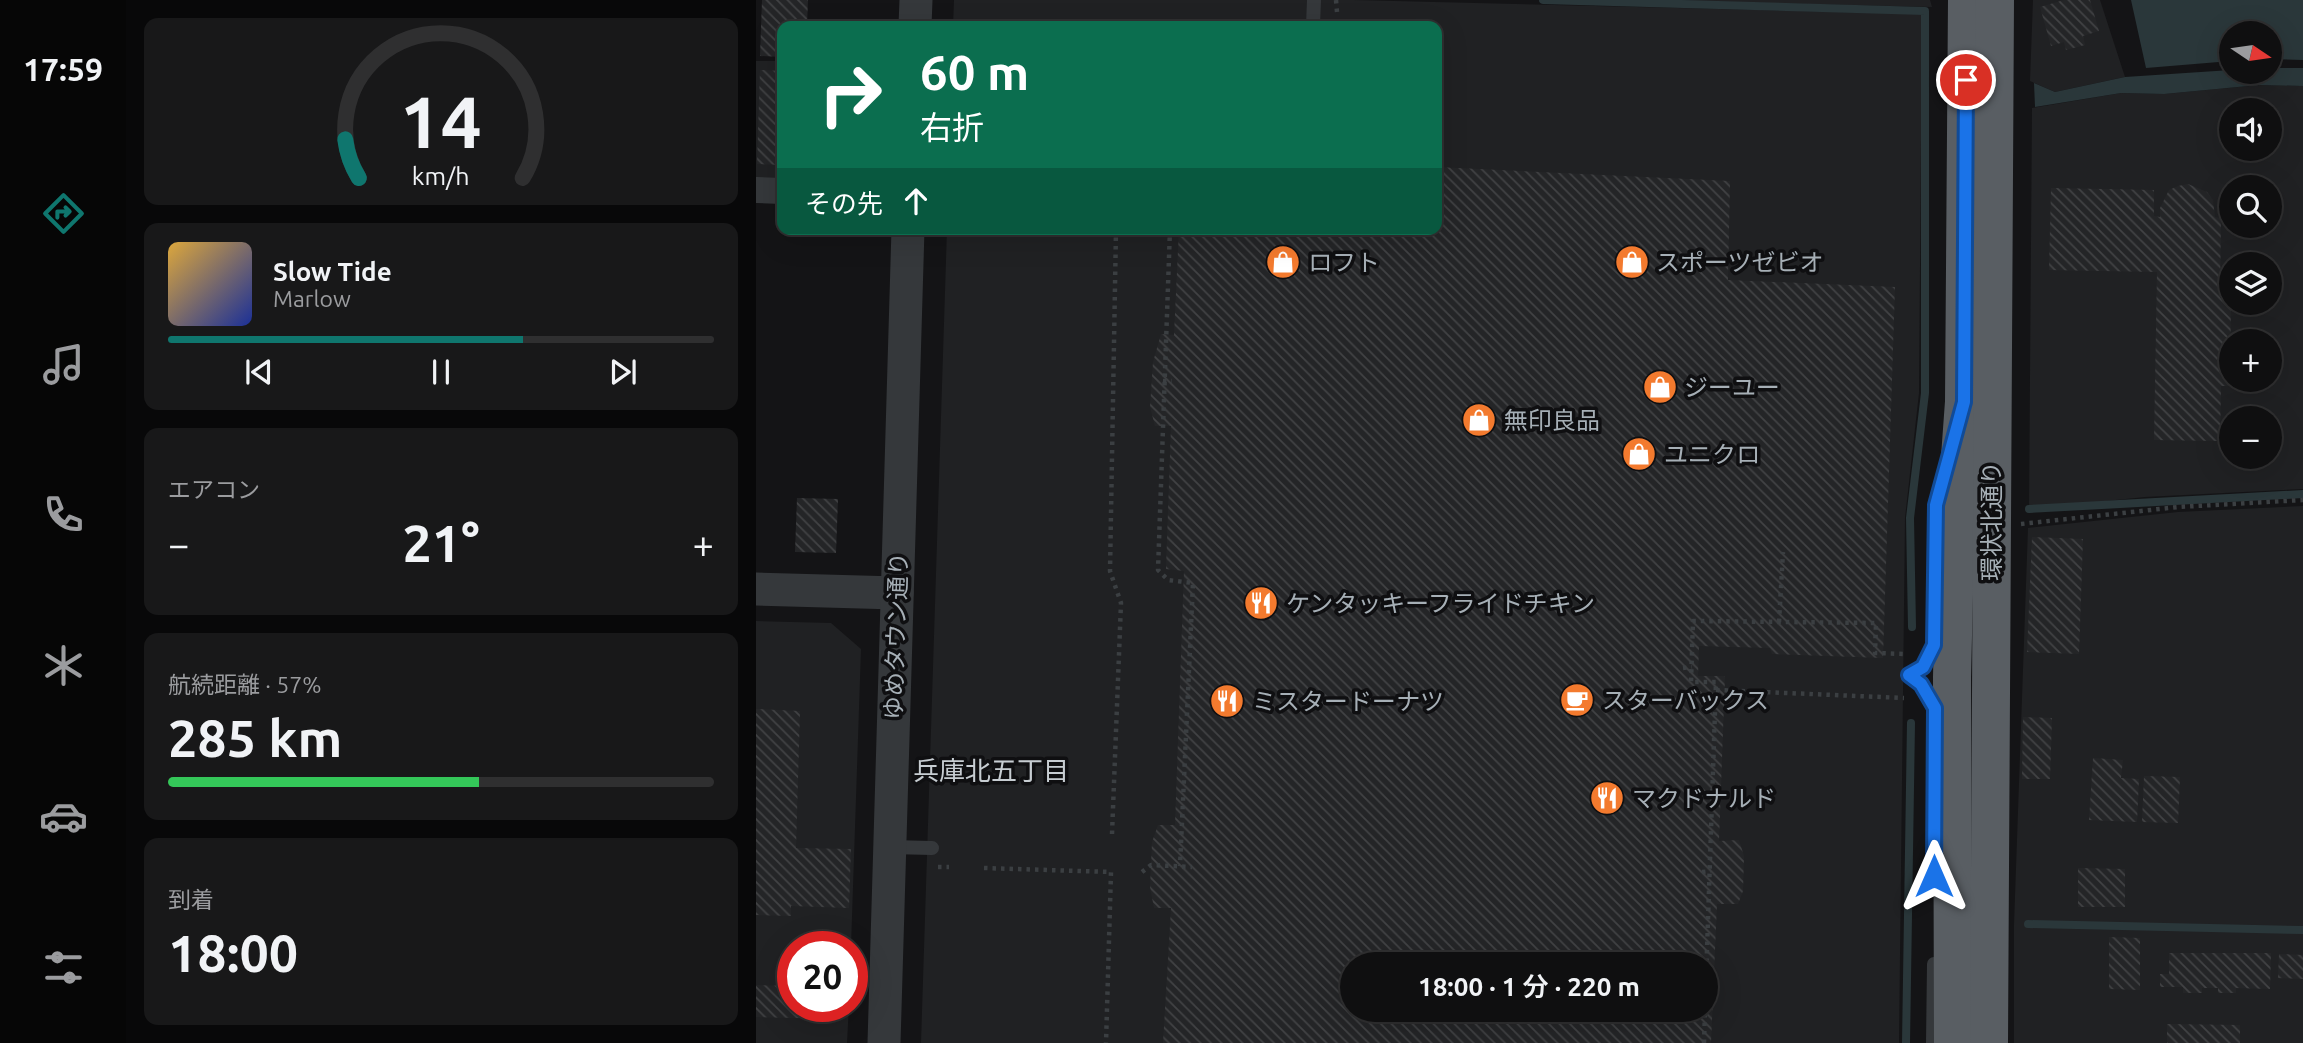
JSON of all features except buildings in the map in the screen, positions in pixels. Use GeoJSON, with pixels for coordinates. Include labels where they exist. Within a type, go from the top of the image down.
{"type":"FeatureCollection","features":[{"type":"Feature","properties":{"kind":"highway","name":"環状北通り"},"geometry":{"type":"LineString","coordinates":[[1953,1043],[1952,663],[1956,512],[1964,402],[1967,0]]}},
{"type":"Feature","properties":{"kind":"highway","name":"環状北通り"},"geometry":{"type":"LineString","coordinates":[[1989,1043],[1995,0]]}},
{"type":"Feature","properties":{"kind":"street"},"geometry":{"type":"LineString","coordinates":[[915,21],[916,0]]}},
{"type":"Feature","properties":{"kind":"street"},"geometry":{"type":"LineString","coordinates":[[756,190],[777,191]]}},
{"type":"Feature","properties":{"kind":"street","name":"ゆめタウン通り"},"geometry":{"type":"LineString","coordinates":[[884,1043],[908,235]]}},
{"type":"Feature","properties":{"kind":"street"},"geometry":{"type":"LineString","coordinates":[[756,589],[897,593]]}},
{"type":"Feature","properties":{"kind":"lane"},"geometry":{"type":"LineString","coordinates":[[1313,21],[1314,0]]}},
{"type":"Feature","properties":{"kind":"lane"},"geometry":{"type":"LineString","coordinates":[[1935,736],[1935,708],[1921,684],[1909,675],[1923,667],[1934,645],[1936,505],[1964,402]]}},
{"type":"Feature","properties":{"kind":"lane"},"geometry":{"type":"LineString","coordinates":[[890,847],[932,848]]}},
{"type":"Feature","properties":{"kind":"lane"},"geometry":{"type":"LineString","coordinates":[[1933,1043],[1934,945]]}},
{"type":"Feature","properties":{"kind":"path"},"geometry":{"type":"LineString","coordinates":[[1336,0],[1337,12]]}},
{"type":"Feature","properties":{"kind":"path"},"geometry":{"type":"LineString","coordinates":[[1112,834],[1121,603],[1110,571],[1116,235]]}},
{"type":"Feature","properties":{"kind":"path"},"geometry":{"type":"LineString","coordinates":[[1170,235],[1158,570],[1168,580],[1194,583],[1180,866]]}},
{"type":"Feature","properties":{"kind":"path"},"geometry":{"type":"LineString","coordinates":[[1163,381],[1172,381]]}},
{"type":"Feature","properties":{"kind":"path"},"geometry":{"type":"LineString","coordinates":[[2020,524],[2178,507],[2303,500]]}},
{"type":"Feature","properties":{"kind":"path"},"geometry":{"type":"LineString","coordinates":[[1779,622],[1783,552]]}},
{"type":"Feature","properties":{"kind":"path"},"geometry":{"type":"LineString","coordinates":[[1707,952],[1716,682],[1691,682],[1693,621],[1876,623],[1875,653],[1909,654]]}},
{"type":"Feature","properties":{"kind":"path"},"geometry":{"type":"LineString","coordinates":[[1683,668],[1692,667]]}},
{"type":"Feature","properties":{"kind":"path"},"geometry":{"type":"LineString","coordinates":[[1716,691],[1908,698]]}},
{"type":"Feature","properties":{"kind":"path"},"geometry":{"type":"LineString","coordinates":[[1142,872],[1151,865],[1192,867]]}},
{"type":"Feature","properties":{"kind":"path"},"geometry":{"type":"LineString","coordinates":[[984,868],[1111,872],[1106,1043]]}},
{"type":"Feature","properties":{"kind":"path"},"geometry":{"type":"LineString","coordinates":[[1702,872],[1711,871]]}},
{"type":"Feature","properties":{"kind":"path"},"geometry":{"type":"LineString","coordinates":[[1704,1043],[1705,1022]]}},
{"type":"Feature","properties":{"kind":"shaded area"},"geometry":{"type":"Polygon","coordinates":[[[954,0],[1354,0],[1922,14],[1919,393],[1905,518],[1899,1043],[921,1043],[947,235],[1442,235],[1442,21],[953,21],[954,0]]]}},
{"type":"Feature","properties":{"kind":"shaded area"},"geometry":{"type":"Polygon","coordinates":[[[1652,0],[1930,0],[1932,7],[1652,0]]]}},
{"type":"Feature","properties":{"kind":"shaded area"},"geometry":{"type":"Polygon","coordinates":[[[2033,0],[2100,0],[2125,77],[2055,92],[2030,81],[2033,0]]]}},
{"type":"Feature","properties":{"kind":"shaded area"},"geometry":{"type":"Polygon","coordinates":[[[2131,0],[2303,0],[2303,60],[2282,59],[2282,21],[2219,21],[2219,62],[2146,68],[2131,0]]]}},
{"type":"Feature","properties":{"kind":"shaded area"},"geometry":{"type":"Polygon","coordinates":[[[756,61],[777,61],[777,180],[756,179],[756,61]]]}},
{"type":"Feature","properties":{"kind":"shaded area"},"geometry":{"type":"Polygon","coordinates":[[[2282,68],[2303,68],[2303,86],[2259,85],[2164,94],[2121,93],[2035,107],[2034,83],[2055,92],[2125,77],[2219,71],[2219,84],[2282,84],[2282,68]]]}},
{"type":"Feature","properties":{"kind":"shaded area"},"geometry":{"type":"Polygon","coordinates":[[[2259,85],[2303,86],[2303,489],[2145,497],[2029,509],[2032,108],[2121,93],[2164,94],[2259,85]]]}},
{"type":"Feature","properties":{"kind":"shaded area"},"geometry":{"type":"Polygon","coordinates":[[[2303,506],[2303,1043],[2014,1043],[2014,925],[2028,528],[2178,512],[2303,506]]]}},
{"type":"Feature","properties":{"kind":"shaded area"},"geometry":{"type":"Polygon","coordinates":[[[756,621],[831,623],[861,649],[852,931],[777,931],[777,1022],[848,1022],[847,1043],[756,1043],[756,621]]]}},
{"type":"Feature","properties":{"kind":"waterway"},"geometry":{"type":"LineString","coordinates":[[1543,0],[1925,11],[1925,393],[1910,518],[1912,627]]}},
{"type":"Feature","properties":{"kind":"waterway"},"geometry":{"type":"LineString","coordinates":[[2029,509],[2303,494]]}},
{"type":"Feature","properties":{"kind":"waterway"},"geometry":{"type":"LineString","coordinates":[[1906,1043],[1911,723]]}},
{"type":"Feature","properties":{"kind":"waterway"},"geometry":{"type":"LineString","coordinates":[[2028,924],[2303,930]]}},
{"type":"Feature","properties":{"kind":"place","name":"ロフト"},"geometry":{"type":"Point","coordinates":[1283,262]}},
{"type":"Feature","properties":{"kind":"place","name":"スポーツゼビオ"},"geometry":{"type":"Point","coordinates":[1632,262]}},
{"type":"Feature","properties":{"kind":"place","name":"ジーユー"},"geometry":{"type":"Point","coordinates":[1660,387]}},
{"type":"Feature","properties":{"kind":"place","name":"無印良品"},"geometry":{"type":"Point","coordinates":[1479,420]}},
{"type":"Feature","properties":{"kind":"place","name":"ユニクロ"},"geometry":{"type":"Point","coordinates":[1639,454]}},
{"type":"Feature","properties":{"kind":"place","name":"ケンタッキーフライドチキン"},"geometry":{"type":"Point","coordinates":[1261,603]}},
{"type":"Feature","properties":{"kind":"place","name":"スターバックス"},"geometry":{"type":"Point","coordinates":[1577,700]}},
{"type":"Feature","properties":{"kind":"place","name":"ミスタードーナツ"},"geometry":{"type":"Point","coordinates":[1227,701]}},
{"type":"Feature","properties":{"kind":"place","name":"マクドナルド"},"geometry":{"type":"Point","coordinates":[1607,798]}},
{"type":"Feature","properties":{"kind":"district","name":"兵庫北五丁目"},"geometry":{"type":"Point","coordinates":[991,770]}},
{"type":"Feature","properties":{"kind":"route"},"geometry":{"type":"LineString","coordinates":[[1934,876],[1935,708],[1921,684],[1909,675],[1923,667],[1934,645],[1936,505],[1964,402],[1966,80]]}}]}
